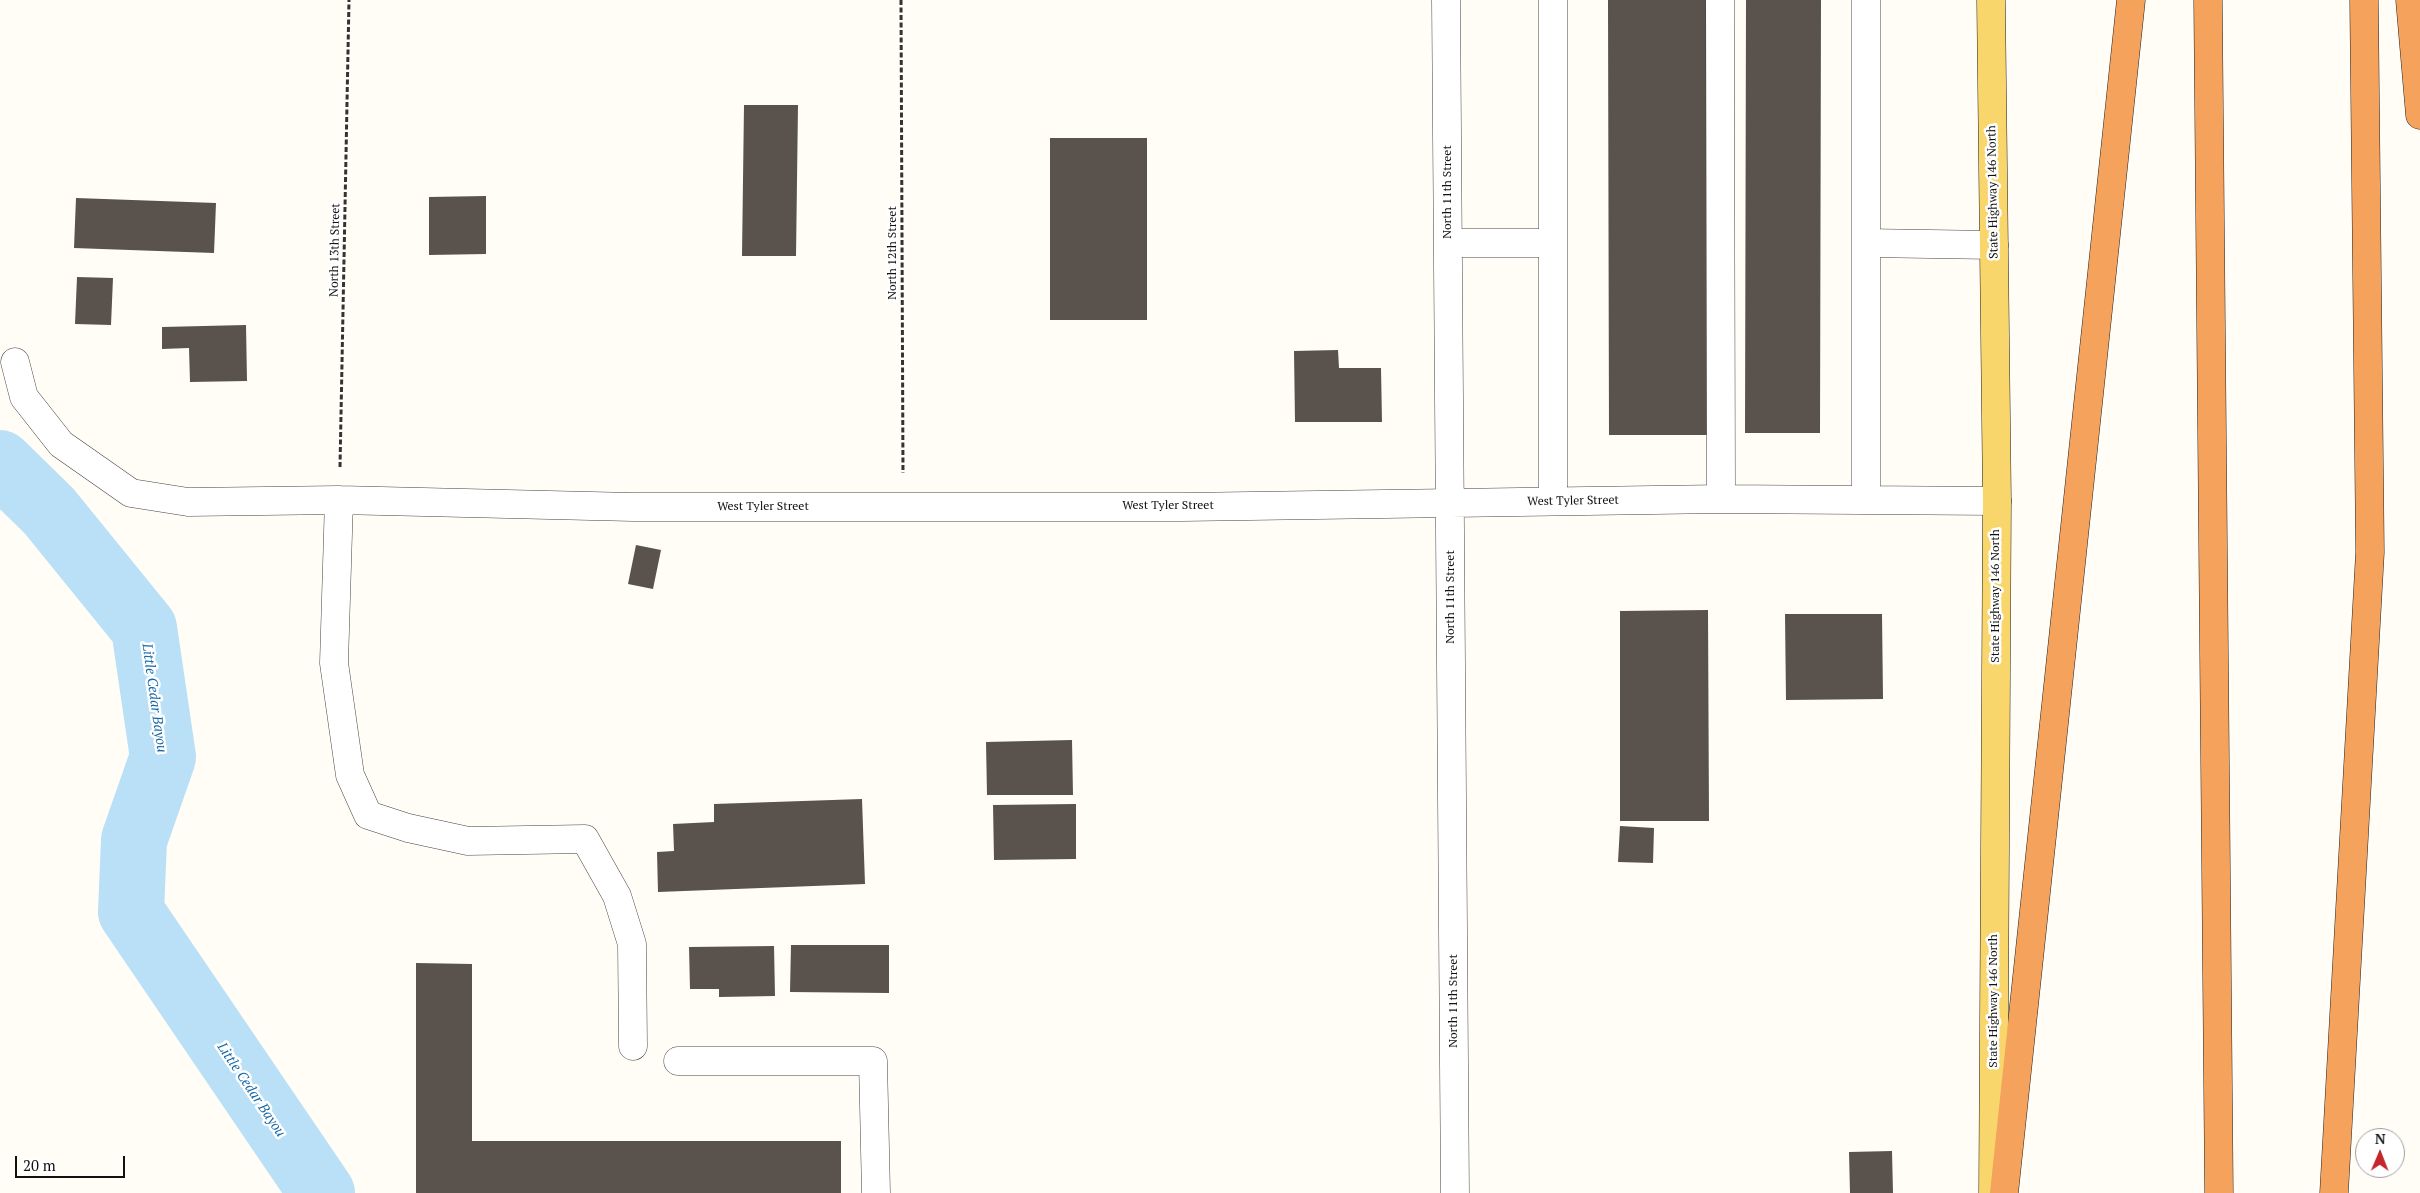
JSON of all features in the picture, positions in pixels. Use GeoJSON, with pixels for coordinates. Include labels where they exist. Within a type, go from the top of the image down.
{"type":"FeatureCollection","features":[{"type":"Feature","properties":{"kind":"highway"},"geometry":{"type":"LineString","coordinates":[[2004,1193],[2130,0]]}},
{"type":"Feature","properties":{"kind":"highway"},"geometry":{"type":"LineString","coordinates":[[2208,0],[2219,1193]]}},
{"type":"Feature","properties":{"kind":"highway"},"geometry":{"type":"LineString","coordinates":[[2334,1193],[2370,552],[2364,0]]}},
{"type":"Feature","properties":{"kind":"highway"},"geometry":{"type":"LineString","coordinates":[[2410,0],[2420,115]]}},
{"type":"Feature","properties":{"kind":"main road","name":"State Highway 146 North"},"geometry":{"type":"LineString","coordinates":[[1991,0],[1997,500],[1993,1193]]}},
{"type":"Feature","properties":{"kind":"street","name":"North 11th Street"},"geometry":{"type":"LineString","coordinates":[[1446,0],[1455,1193]]}},
{"type":"Feature","properties":{"kind":"street"},"geometry":{"type":"LineString","coordinates":[[1553,0],[1553,501]]}},
{"type":"Feature","properties":{"kind":"street"},"geometry":{"type":"LineString","coordinates":[[1720,0],[1721,499]]}},
{"type":"Feature","properties":{"kind":"street"},"geometry":{"type":"LineString","coordinates":[[1866,0],[1866,500]]}},
{"type":"Feature","properties":{"kind":"street"},"geometry":{"type":"LineString","coordinates":[[1448,242],[1553,243]]}},
{"type":"Feature","properties":{"kind":"street"},"geometry":{"type":"LineString","coordinates":[[1866,243],[1994,245]]}},
{"type":"Feature","properties":{"kind":"street","name":"West Tyler Street"},"geometry":{"type":"LineString","coordinates":[[14,362],[24,397],[61,444],[131,493],[188,502],[339,500],[633,507],[1183,506],[1721,499],[1997,500]]}},
{"type":"Feature","properties":{"kind":"street"},"geometry":{"type":"LineString","coordinates":[[339,500],[334,663],[350,775],[368,815],[408,828],[468,841],[585,839],[617,896],[632,944],[633,1046]]}},
{"type":"Feature","properties":{"kind":"street"},"geometry":{"type":"LineString","coordinates":[[678,1060],[874,1062],[876,1193]]}},
{"type":"Feature","properties":{"kind":"path","name":"North 13th Street"},"geometry":{"type":"LineString","coordinates":[[339,500],[349,0]]}},
{"type":"Feature","properties":{"kind":"path","name":"North 12th Street"},"geometry":{"type":"LineString","coordinates":[[901,0],[903,506]]}},
{"type":"Feature","properties":{"kind":"building"},"geometry":{"type":"Polygon","coordinates":[[[1608,0],[1713,0],[1714,435],[1609,435],[1608,0]]]}},
{"type":"Feature","properties":{"kind":"building"},"geometry":{"type":"Polygon","coordinates":[[[1746,0],[1821,0],[1820,433],[1745,433],[1746,0]]]}},
{"type":"Feature","properties":{"kind":"building"},"geometry":{"type":"Polygon","coordinates":[[[744,105],[798,105],[796,256],[742,256],[744,105]]]}},
{"type":"Feature","properties":{"kind":"building"},"geometry":{"type":"Polygon","coordinates":[[[1050,138],[1147,138],[1147,320],[1050,320],[1050,138]]]}},
{"type":"Feature","properties":{"kind":"building"},"geometry":{"type":"Polygon","coordinates":[[[486,196],[486,254],[429,255],[429,197],[486,196]]]}},
{"type":"Feature","properties":{"kind":"building"},"geometry":{"type":"Polygon","coordinates":[[[76,198],[216,203],[214,253],[74,248],[76,198]]]}},
{"type":"Feature","properties":{"kind":"building"},"geometry":{"type":"Polygon","coordinates":[[[77,277],[113,278],[111,325],[75,324],[77,277]]]}},
{"type":"Feature","properties":{"kind":"building"},"geometry":{"type":"Polygon","coordinates":[[[246,325],[247,381],[190,382],[189,348],[162,349],[162,327],[246,325]]]}},
{"type":"Feature","properties":{"kind":"building"},"geometry":{"type":"Polygon","coordinates":[[[1338,350],[1339,368],[1381,368],[1382,422],[1295,422],[1294,351],[1338,350]]]}},
{"type":"Feature","properties":{"kind":"building"},"geometry":{"type":"Polygon","coordinates":[[[636,545],[661,550],[653,589],[628,584],[636,545]]]}},
{"type":"Feature","properties":{"kind":"building"},"geometry":{"type":"Polygon","coordinates":[[[1708,610],[1709,821],[1620,821],[1620,611],[1708,610]]]}},
{"type":"Feature","properties":{"kind":"building"},"geometry":{"type":"Polygon","coordinates":[[[1785,614],[1882,614],[1883,699],[1786,700],[1785,614]]]}},
{"type":"Feature","properties":{"kind":"building"},"geometry":{"type":"Polygon","coordinates":[[[1072,740],[1073,795],[987,795],[986,742],[1072,740]]]}},
{"type":"Feature","properties":{"kind":"building"},"geometry":{"type":"Polygon","coordinates":[[[862,799],[865,884],[658,892],[657,852],[674,851],[673,824],[714,822],[714,804],[862,799]]]}},
{"type":"Feature","properties":{"kind":"building"},"geometry":{"type":"Polygon","coordinates":[[[1076,804],[1076,859],[994,860],[993,805],[1076,804]]]}},
{"type":"Feature","properties":{"kind":"building"},"geometry":{"type":"Polygon","coordinates":[[[1620,826],[1654,828],[1653,863],[1618,862],[1620,826]]]}},
{"type":"Feature","properties":{"kind":"building"},"geometry":{"type":"Polygon","coordinates":[[[791,945],[889,945],[889,993],[790,992],[791,945]]]}},
{"type":"Feature","properties":{"kind":"building"},"geometry":{"type":"Polygon","coordinates":[[[774,946],[775,996],[719,997],[719,989],[690,989],[689,947],[774,946]]]}},
{"type":"Feature","properties":{"kind":"building"},"geometry":{"type":"Polygon","coordinates":[[[416,963],[472,964],[472,1141],[841,1141],[841,1193],[416,1193],[416,963]]]}},
{"type":"Feature","properties":{"kind":"building"},"geometry":{"type":"Polygon","coordinates":[[[1892,1151],[1893,1193],[1850,1193],[1849,1152],[1892,1151]]]}},
{"type":"Feature","properties":{"kind":"waterway","name":"Little Cedar Bayou"},"geometry":{"type":"LineString","coordinates":[[0,463],[49,511],[144,628],[163,757],[134,840],[131,912],[322,1193]]}}]}
